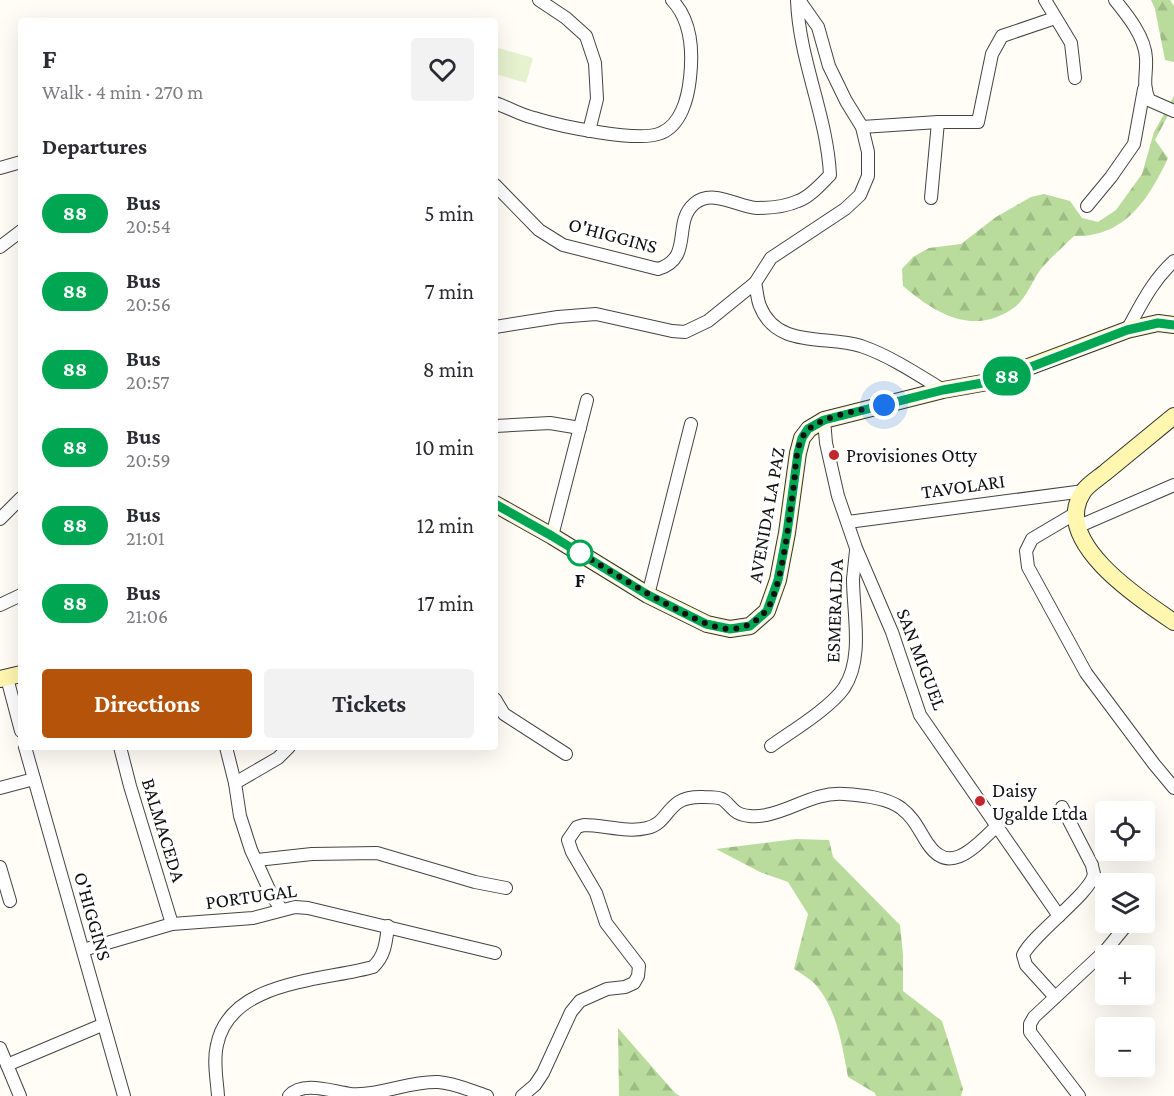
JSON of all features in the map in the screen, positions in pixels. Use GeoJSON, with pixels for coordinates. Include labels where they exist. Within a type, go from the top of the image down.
{"type":"FeatureCollection","features":[{"type":"Feature","properties":{"kind":"street"},"geometry":{"type":"LineString","coordinates":[[539,0],[566,18],[586,36],[595,63],[597,99],[590,131]]}},
{"type":"Feature","properties":{"kind":"street"},"geometry":{"type":"LineString","coordinates":[[498,104],[532,118],[590,131],[651,136],[663,132],[680,115],[689,82],[692,50],[685,21],[679,7],[672,0]]}},
{"type":"Feature","properties":{"kind":"street"},"geometry":{"type":"LineString","coordinates":[[498,327],[558,317],[596,314],[685,332],[708,321],[755,283],[771,258],[845,209],[860,195],[868,176],[868,152],[862,127],[846,101],[830,66],[818,27],[798,0]]}},
{"type":"Feature","properties":{"kind":"street","name":"O'HIGGINS"},"geometry":{"type":"LineString","coordinates":[[498,187],[539,230],[563,244],[658,269],[669,266],[677,256],[685,218],[694,204],[706,199],[720,199],[755,208],[799,201],[814,191],[830,175],[829,152],[798,26],[798,0]]}},
{"type":"Feature","properties":{"kind":"street"},"geometry":{"type":"LineString","coordinates":[[1046,0],[1071,43],[1075,78]]}},
{"type":"Feature","properties":{"kind":"street"},"geometry":{"type":"LineString","coordinates":[[1087,206],[1112,177],[1134,144],[1144,88],[1147,57],[1139,33],[1115,0]]}},
{"type":"Feature","properties":{"kind":"street"},"geometry":{"type":"LineString","coordinates":[[862,127],[978,122],[992,54],[1002,36],[1055,18]]}},
{"type":"Feature","properties":{"kind":"street"},"geometry":{"type":"LineString","coordinates":[[1144,88],[1149,100],[1174,111]]}},
{"type":"Feature","properties":{"kind":"street"},"geometry":{"type":"LineString","coordinates":[[931,198],[938,122]]}},
{"type":"Feature","properties":{"kind":"street"},"geometry":{"type":"LineString","coordinates":[[0,168],[18,163]]}},
{"type":"Feature","properties":{"kind":"street"},"geometry":{"type":"LineString","coordinates":[[0,247],[18,233]]}},
{"type":"Feature","properties":{"kind":"street"},"geometry":{"type":"LineString","coordinates":[[1127,330],[1149,288],[1174,261]]}},
{"type":"Feature","properties":{"kind":"street"},"geometry":{"type":"LineString","coordinates":[[755,283],[760,307],[776,329],[800,339],[835,340],[862,346],[943,390]]}},
{"type":"Feature","properties":{"kind":"street","name":"AVENIDA LA PAZ"},"geometry":{"type":"LineString","coordinates":[[498,506],[648,595],[706,624],[730,629],[750,626],[767,611],[778,580],[798,453],[802,438],[808,429],[824,420],[943,390],[988,382],[1127,330],[1158,323],[1174,325]]}},
{"type":"Feature","properties":{"kind":"street"},"geometry":{"type":"LineString","coordinates":[[552,536],[587,400]]}},
{"type":"Feature","properties":{"kind":"street"},"geometry":{"type":"LineString","coordinates":[[1174,416],[1083,491],[1076,520],[1085,546],[1099,563],[1143,602],[1174,622]]}},
{"type":"Feature","properties":{"kind":"street","name":"SAN MIGUEL"},"geometry":{"type":"LineString","coordinates":[[824,420],[826,443],[838,496],[856,548],[892,632],[920,715],[1059,916]]}},
{"type":"Feature","properties":{"kind":"street"},"geometry":{"type":"LineString","coordinates":[[498,426],[550,423],[580,428]]}},
{"type":"Feature","properties":{"kind":"street"},"geometry":{"type":"LineString","coordinates":[[648,595],[691,424]]}},
{"type":"Feature","properties":{"kind":"street"},"geometry":{"type":"LineString","coordinates":[[1174,484],[1076,520],[1032,539],[1026,551],[1028,567],[1086,673],[1154,765],[1174,788]]}},
{"type":"Feature","properties":{"kind":"street","name":"TAVOLARI"},"geometry":{"type":"LineString","coordinates":[[848,522],[1083,491]]}},
{"type":"Feature","properties":{"kind":"street"},"geometry":{"type":"LineString","coordinates":[[0,519],[18,501]]}},
{"type":"Feature","properties":{"kind":"street","name":"ESMERALDA"},"geometry":{"type":"LineString","coordinates":[[771,746],[832,701],[843,690],[850,677],[855,655],[856,548]]}},
{"type":"Feature","properties":{"kind":"street"},"geometry":{"type":"LineString","coordinates":[[0,605],[18,596]]}},
{"type":"Feature","properties":{"kind":"street"},"geometry":{"type":"LineString","coordinates":[[9,677],[18,718]]}},
{"type":"Feature","properties":{"kind":"street"},"geometry":{"type":"LineString","coordinates":[[498,704],[504,714],[566,754]]}},
{"type":"Feature","properties":{"kind":"street","name":"O'HIGGINS"},"geometry":{"type":"LineString","coordinates":[[26,750],[124,1096]]}},
{"type":"Feature","properties":{"kind":"street","name":"BALMACEDA"},"geometry":{"type":"LineString","coordinates":[[121,750],[172,924]]}},
{"type":"Feature","properties":{"kind":"street"},"geometry":{"type":"LineString","coordinates":[[227,750],[240,816],[251,850],[272,896],[282,910]]}},
{"type":"Feature","properties":{"kind":"street"},"geometry":{"type":"LineString","coordinates":[[235,783],[278,758],[286,750]]}},
{"type":"Feature","properties":{"kind":"street"},"geometry":{"type":"LineString","coordinates":[[0,788],[34,779]]}},
{"type":"Feature","properties":{"kind":"street"},"geometry":{"type":"LineString","coordinates":[[522,1096],[535,1085],[543,1073],[571,1012],[580,1001],[608,989],[625,987],[634,982],[638,976],[639,966],[606,923],[596,893],[572,852],[568,840],[571,832],[577,827],[584,825],[629,829],[650,828],[660,822],[678,801],[693,797],[721,798],[737,813],[764,816],[828,794],[878,799],[898,806],[916,822],[929,845],[939,855],[948,858],[959,857],[968,852],[997,826]]}},
{"type":"Feature","properties":{"kind":"street"},"geometry":{"type":"LineString","coordinates":[[1055,997],[1026,965],[1023,956],[1027,946],[1059,916],[1090,882],[1094,874],[1092,865],[1062,807]]}},
{"type":"Feature","properties":{"kind":"street"},"geometry":{"type":"LineString","coordinates":[[257,860],[312,854],[377,853],[475,882],[506,888]]}},
{"type":"Feature","properties":{"kind":"street"},"geometry":{"type":"LineString","coordinates":[[0,867],[10,901]]}},
{"type":"Feature","properties":{"kind":"street","name":"PORTUGAL"},"geometry":{"type":"LineString","coordinates":[[83,950],[172,924],[253,918],[295,907],[388,926],[495,953]]}},
{"type":"Feature","properties":{"kind":"street"},"geometry":{"type":"LineString","coordinates":[[218,1096],[216,1047],[227,1019],[249,1002],[290,983],[373,967],[380,961],[384,951],[388,926]]}},
{"type":"Feature","properties":{"kind":"street"},"geometry":{"type":"LineString","coordinates":[[1079,1096],[1030,1032],[1030,1024],[1034,1017],[1106,950],[1120,933]]}},
{"type":"Feature","properties":{"kind":"street"},"geometry":{"type":"LineString","coordinates":[[7,1065],[102,1025]]}},
{"type":"Feature","properties":{"kind":"street"},"geometry":{"type":"LineString","coordinates":[[0,1048],[20,1096]]}},
{"type":"Feature","properties":{"kind":"street"},"geometry":{"type":"LineString","coordinates":[[289,1096],[301,1089],[373,1094],[421,1083],[439,1082],[487,1096]]}},
{"type":"Feature","properties":{"kind":"green space"},"geometry":{"type":"Polygon","coordinates":[[[1151,0],[1170,0],[1174,6],[1174,62],[1165,60],[1155,9],[1151,0]]]}},
{"type":"Feature","properties":{"kind":"green space"},"geometry":{"type":"Polygon","coordinates":[[[498,48],[533,58],[526,83],[498,75],[498,48]]]}},
{"type":"Feature","properties":{"kind":"green space"},"geometry":{"type":"Polygon","coordinates":[[[1174,96],[1174,104],[1155,140],[1168,158],[1143,201],[1121,223],[1092,235],[1074,236],[1041,269],[1023,299],[1015,307],[1000,316],[970,321],[942,313],[903,286],[902,269],[913,257],[929,248],[961,244],[996,217],[1031,197],[1044,194],[1070,201],[1082,218],[1098,222],[1116,210],[1142,174],[1154,132],[1174,96]]]}},
{"type":"Feature","properties":{"kind":"green space"},"geometry":{"type":"Polygon","coordinates":[[[796,839],[829,840],[833,857],[900,925],[903,991],[942,1021],[963,1089],[961,1096],[876,1096],[875,1093],[848,1077],[837,1027],[828,1004],[814,983],[794,969],[808,914],[788,882],[760,872],[716,849],[796,839]]]}},
{"type":"Feature","properties":{"kind":"green space"},"geometry":{"type":"Polygon","coordinates":[[[618,1028],[675,1093],[680,1096],[619,1096],[618,1028]]]}},
{"type":"Feature","properties":{"kind":"bus line","name":"88"},"geometry":{"type":"LineString","coordinates":[[498,506],[648,595],[706,624],[730,629],[750,626],[767,611],[778,580],[798,453],[802,438],[808,429],[824,420],[943,390],[988,382],[1127,330],[1158,323],[1174,325]]}},
{"type":"Feature","properties":{"kind":"place","name":"Provisiones Otty"},"geometry":{"type":"Point","coordinates":[834,455]}},
{"type":"Feature","properties":{"kind":"place","name":"F"},"geometry":{"type":"Point","coordinates":[580,553]}},
{"type":"Feature","properties":{"kind":"place","name":"Daisy Ugalde Ltda"},"geometry":{"type":"Point","coordinates":[980,801]}},
{"type":"Feature","properties":{"kind":"route"},"geometry":{"type":"LineString","coordinates":[[580,553],[572,548],[648,595],[706,624],[730,629],[750,626],[767,611],[778,580],[802,438],[808,429],[824,420],[884,405]]}}]}
